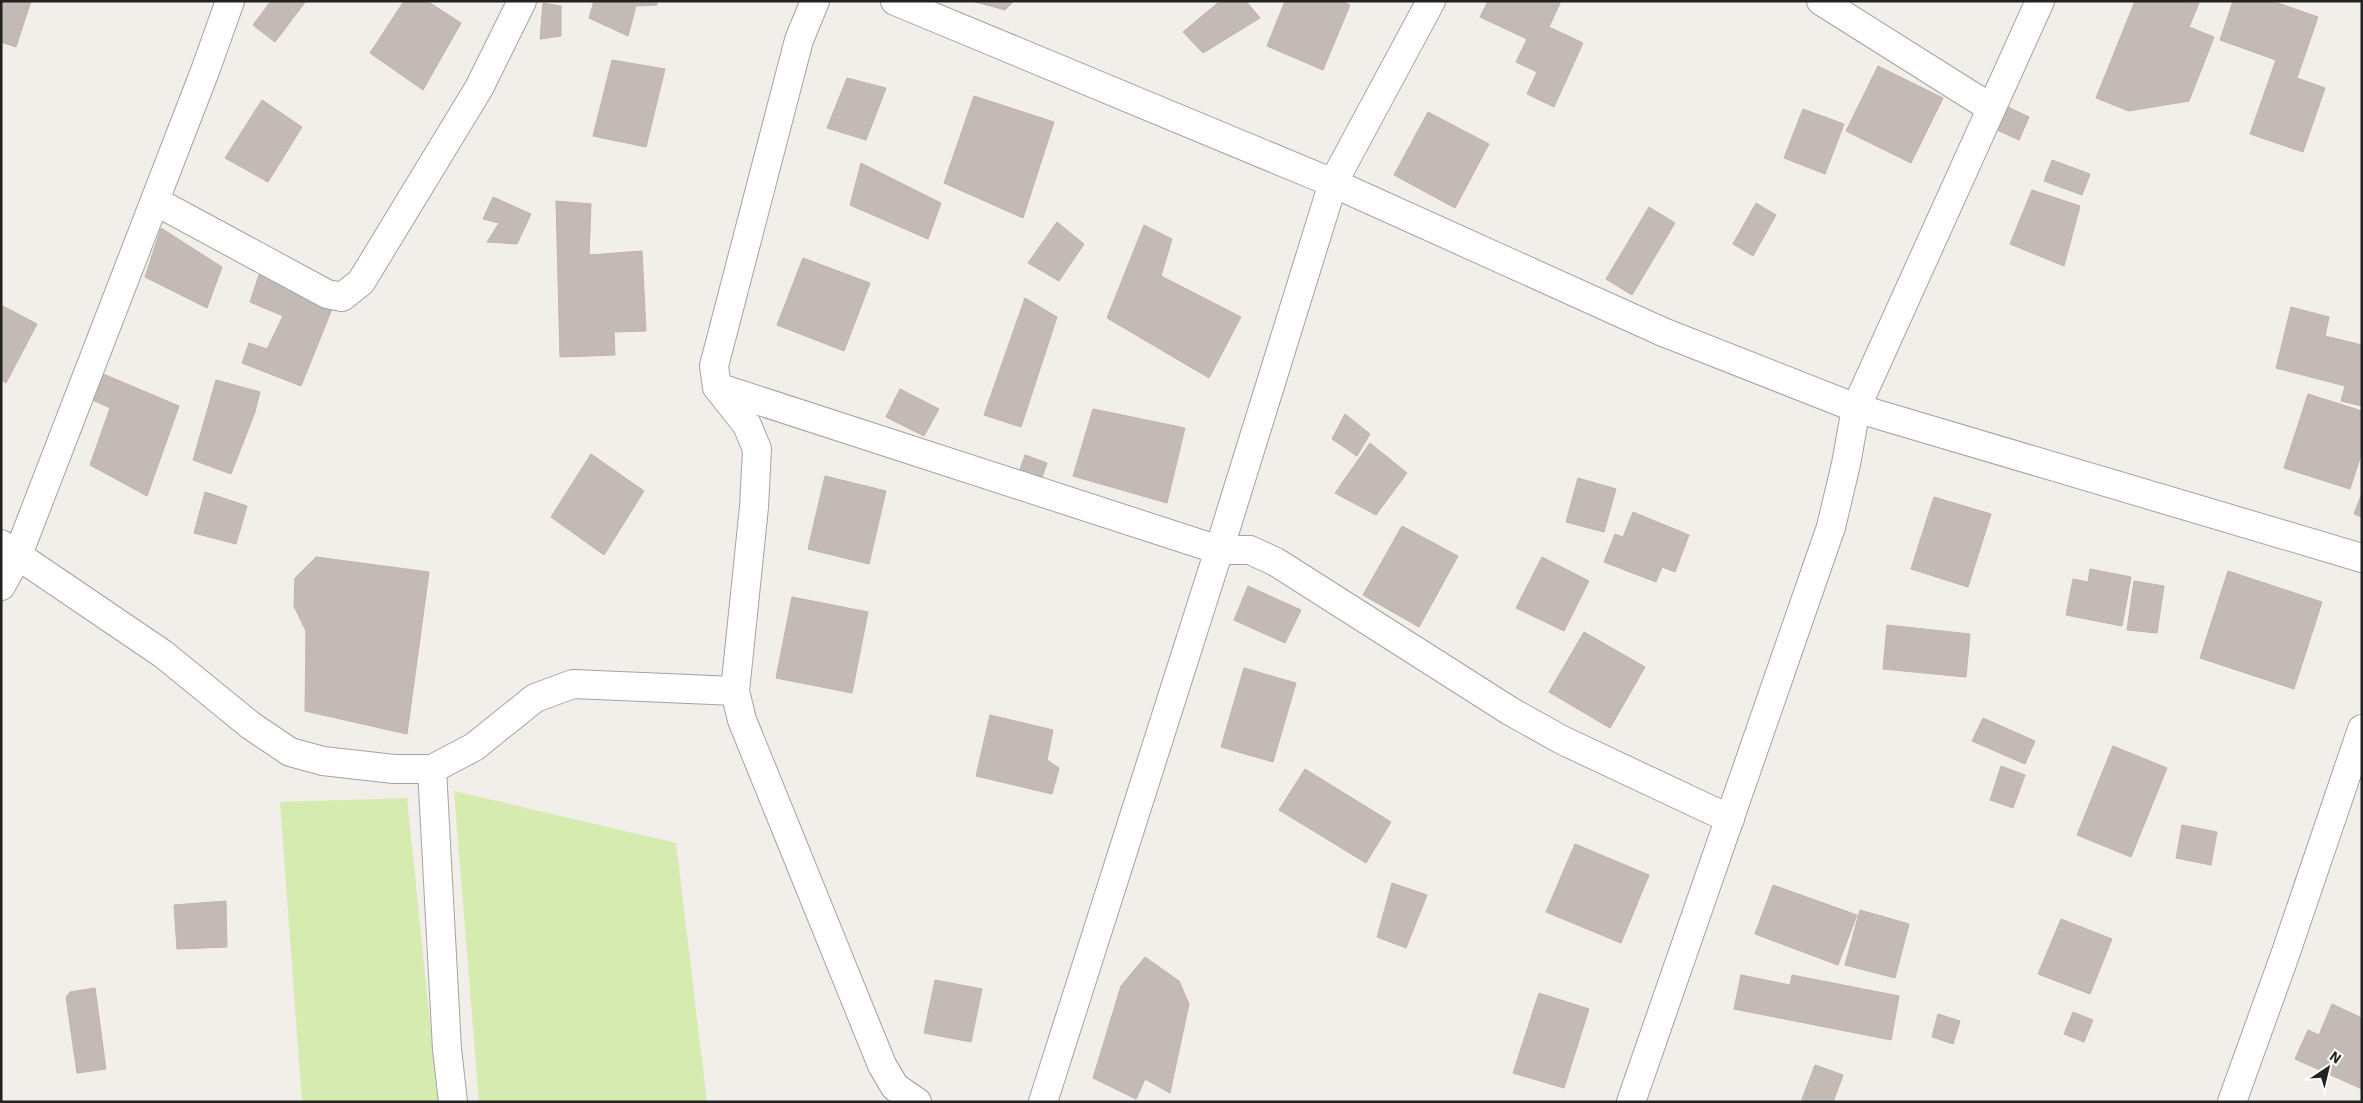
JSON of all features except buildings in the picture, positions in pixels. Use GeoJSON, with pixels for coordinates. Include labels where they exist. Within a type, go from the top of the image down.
{"type":"FeatureCollection","features":[{"type":"Feature","properties":{"kind":"street"},"geometry":{"type":"LineString","coordinates":[[1,586],[9,550],[155,201],[230,1]]}},
{"type":"Feature","properties":{"kind":"street"},"geometry":{"type":"LineString","coordinates":[[155,201],[327,294],[342,297],[361,282],[366,274],[479,88],[522,1]]}},
{"type":"Feature","properties":{"kind":"street"},"geometry":{"type":"LineString","coordinates":[[815,1],[799,40],[714,366],[717,387],[747,425],[757,449],[754,507],[735,691],[742,720],[882,1065],[894,1087],[917,1102]]}},
{"type":"Feature","properties":{"kind":"street"},"geometry":{"type":"LineString","coordinates":[[895,1],[1333,183],[1663,332],[1856,408],[2362,558]]}},
{"type":"Feature","properties":{"kind":"street"},"geometry":{"type":"LineString","coordinates":[[1043,1102],[1219,550],[1333,183],[1431,1]]}},
{"type":"Feature","properties":{"kind":"street"},"geometry":{"type":"LineString","coordinates":[[1821,1],[1991,108]]}},
{"type":"Feature","properties":{"kind":"street"},"geometry":{"type":"LineString","coordinates":[[1631,1102],[1831,527],[1846,464],[1856,408],[2040,1]]}},
{"type":"Feature","properties":{"kind":"street"},"geometry":{"type":"LineString","coordinates":[[717,387],[1219,550],[1250,550],[1276,562],[1510,711],[1562,740],[1730,819]]}},
{"type":"Feature","properties":{"kind":"street"},"geometry":{"type":"LineString","coordinates":[[9,550],[163,654],[250,725],[290,752],[323,761],[394,769],[432,770],[474,747],[535,698],[573,684],[735,691]]}},
{"type":"Feature","properties":{"kind":"street"},"geometry":{"type":"LineString","coordinates":[[2232,1102],[2285,955],[2362,729]]}},
{"type":"Feature","properties":{"kind":"street"},"geometry":{"type":"LineString","coordinates":[[432,770],[447,1049],[453,1102]]}},
{"type":"Feature","properties":{"kind":"green space"},"geometry":{"type":"Polygon","coordinates":[[[454,791],[676,843],[707,1102],[479,1102],[454,791]]]}},
{"type":"Feature","properties":{"kind":"green space"},"geometry":{"type":"Polygon","coordinates":[[[407,798],[438,1102],[302,1102],[280,802],[407,798]]]}}]}
